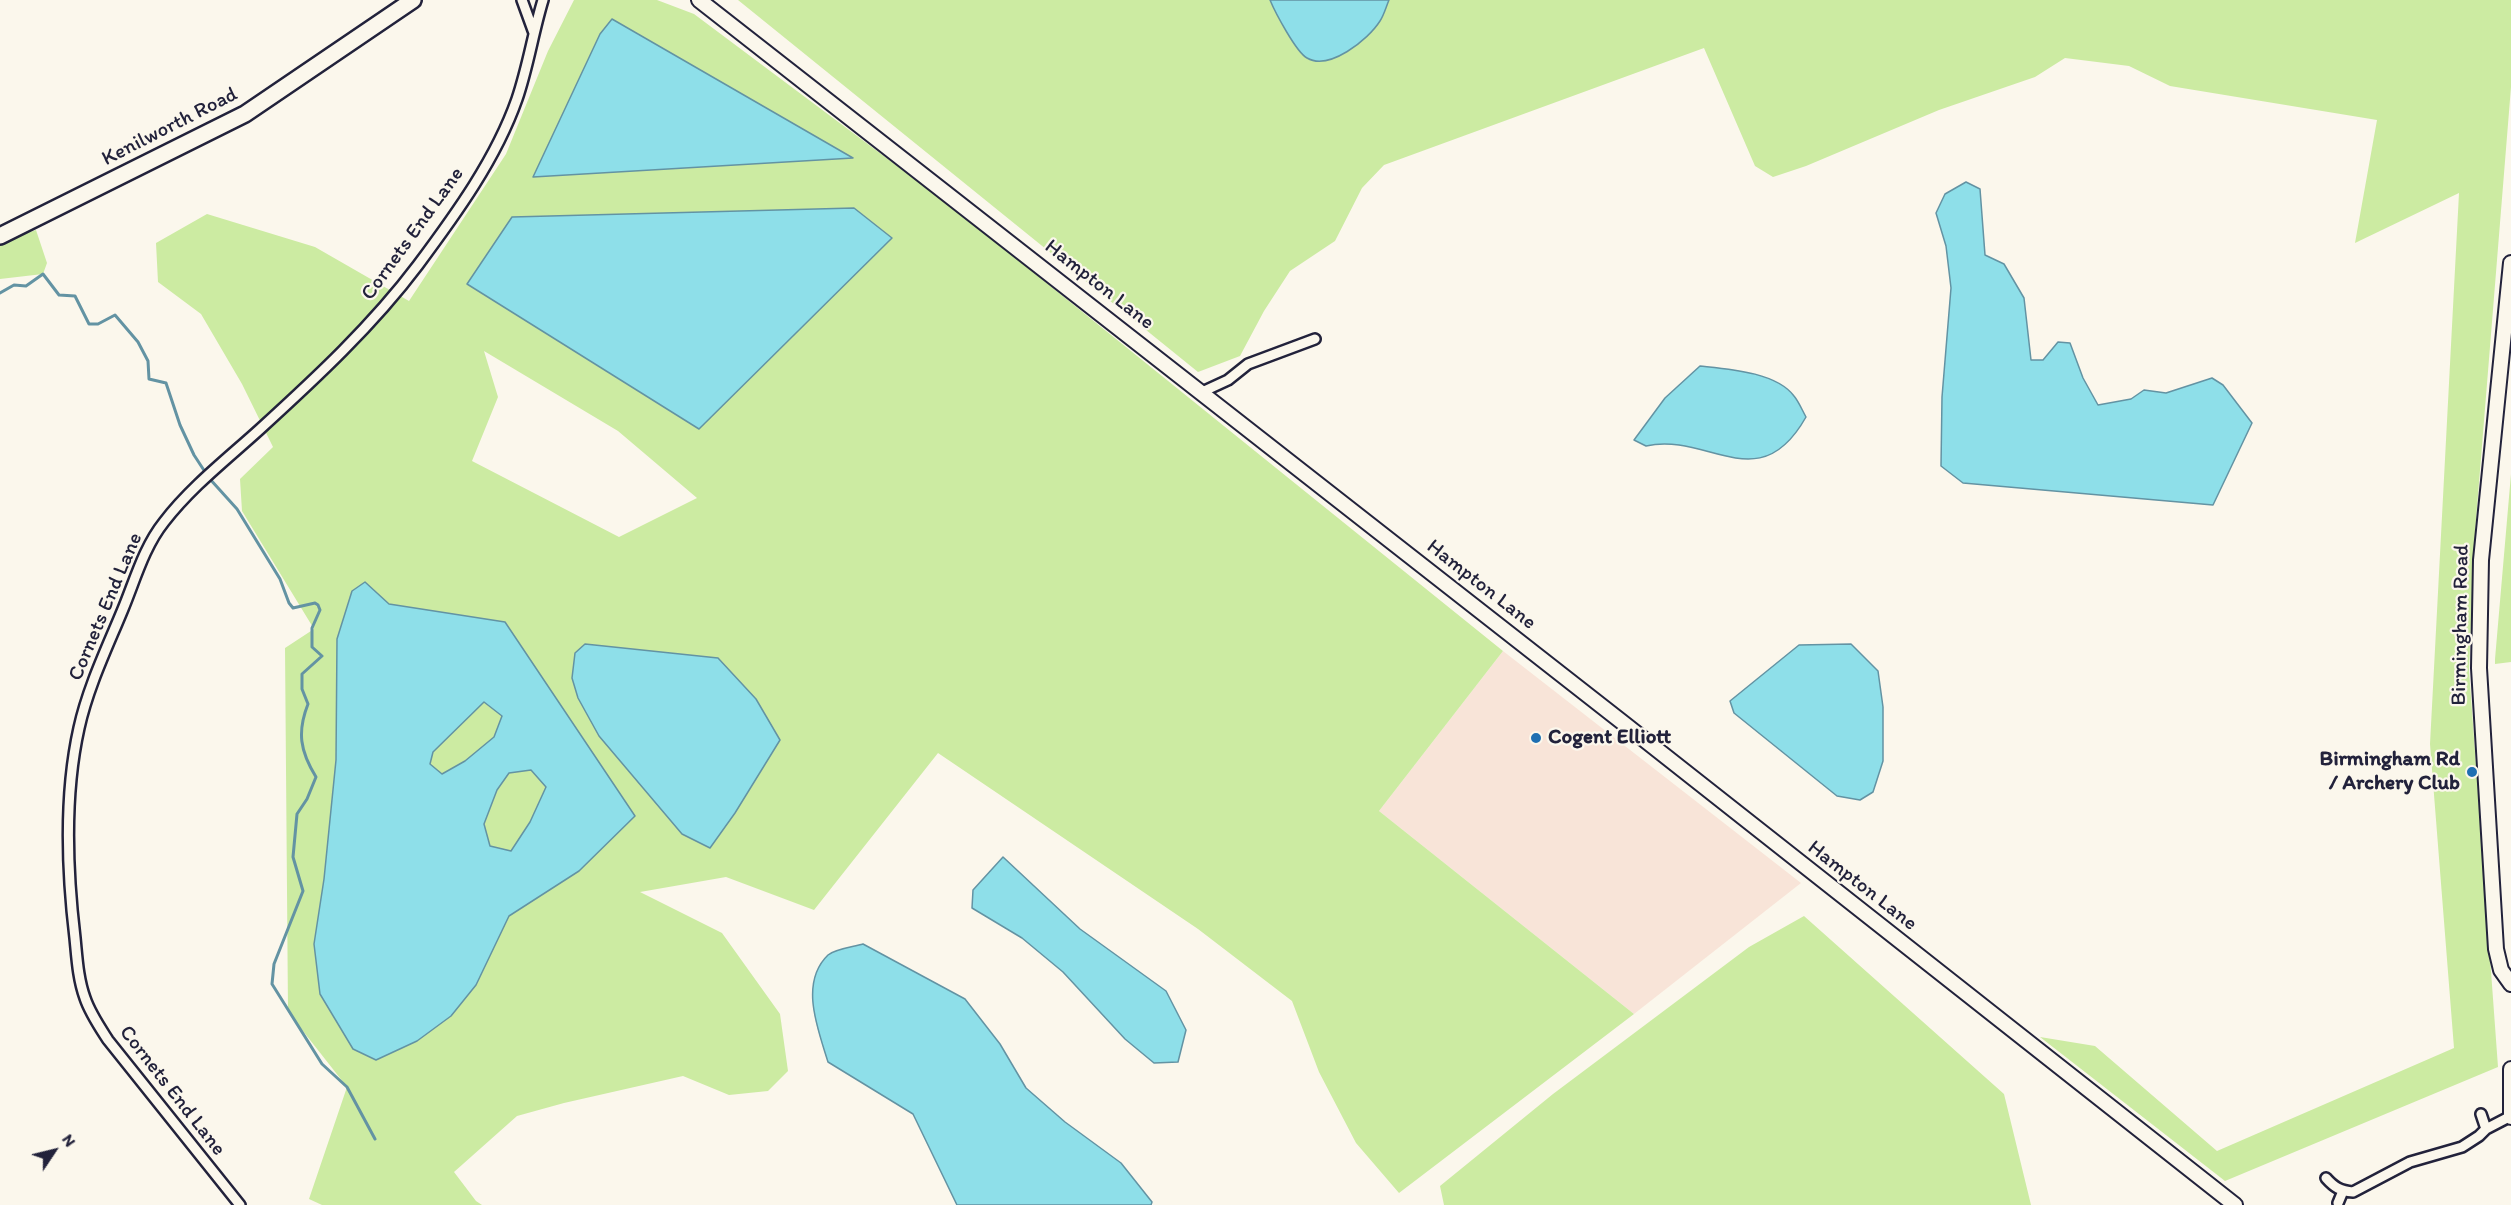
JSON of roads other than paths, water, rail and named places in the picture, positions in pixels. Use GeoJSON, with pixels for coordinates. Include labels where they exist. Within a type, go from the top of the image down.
{"type":"FeatureCollection","features":[{"type":"Feature","properties":{"kind":"highway","name":"Kenilworth Road"},"geometry":{"type":"LineString","coordinates":[[351,42],[396,0]]}},
{"type":"Feature","properties":{"kind":"highway","name":"Kenilworth Road"},"geometry":{"type":"LineString","coordinates":[[0,236],[245,114],[413,0]]}},
{"type":"Feature","properties":{"kind":"main road","name":"Hampton Lane"},"geometry":{"type":"LineString","coordinates":[[699,0],[1202,392],[2235,1205]]}},
{"type":"Feature","properties":{"kind":"main road","name":"Birmingham Road"},"geometry":{"type":"LineString","coordinates":[[2511,263],[2481,560],[2479,668],[2496,949],[2501,970],[2511,984]]}},
{"type":"Feature","properties":{"kind":"main road"},"geometry":{"type":"LineString","coordinates":[[2511,1069],[2511,1117]]}},
{"type":"Feature","properties":{"kind":"street"},"geometry":{"type":"LineString","coordinates":[[522,0],[534,33]]}},
{"type":"Feature","properties":{"kind":"street","name":"Cornets End Lane"},"geometry":{"type":"LineString","coordinates":[[240,1205],[108,1040],[93,1017],[84,996],[68,875],[72,787],[79,729],[98,669],[143,559],[157,531],[195,489],[345,350],[417,266],[463,200],[505,126],[524,76],[543,0]]}},
{"type":"Feature","properties":{"kind":"street"},"geometry":{"type":"LineString","coordinates":[[1202,392],[1228,380],[1248,364],[1315,339]]}},
{"type":"Feature","properties":{"kind":"street"},"geometry":{"type":"LineString","coordinates":[[2481,1114],[2486,1129]]}},
{"type":"Feature","properties":{"kind":"street"},"geometry":{"type":"LineString","coordinates":[[2326,1178],[2334,1187],[2353,1192],[2410,1162],[2462,1147],[2486,1129],[2511,1117]]}},
{"type":"Feature","properties":{"kind":"street"},"geometry":{"type":"LineString","coordinates":[[2338,1203],[2343,1191]]}},
{"type":"Feature","properties":{"kind":"water"},"geometry":{"type":"Polygon","coordinates":[[[1270,0],[1389,0],[1380,21],[1367,37],[1337,57],[1316,61],[1307,58],[1297,48],[1270,0]]]}},
{"type":"Feature","properties":{"kind":"water"},"geometry":{"type":"Polygon","coordinates":[[[612,19],[853,158],[533,177],[600,34],[612,19]]]}},
{"type":"Feature","properties":{"kind":"water"},"geometry":{"type":"Polygon","coordinates":[[[1966,182],[1980,189],[1985,255],[2004,264],[2024,298],[2031,360],[2043,360],[2058,342],[2070,343],[2083,378],[2098,405],[2131,399],[2144,390],[2166,393],[2212,378],[2223,385],[2252,423],[2213,505],[1963,483],[1941,466],[1942,397],[1951,288],[1946,246],[1936,213],[1945,194],[1966,182]]]}},
{"type":"Feature","properties":{"kind":"water"},"geometry":{"type":"Polygon","coordinates":[[[854,208],[892,238],[699,429],[467,284],[512,217],[854,208]]]}},
{"type":"Feature","properties":{"kind":"water"},"geometry":{"type":"Polygon","coordinates":[[[1700,366],[1751,373],[1776,382],[1794,396],[1806,417],[1788,442],[1770,455],[1751,459],[1669,444],[1646,446],[1634,440],[1665,398],[1700,366]]]}},
{"type":"Feature","properties":{"kind":"water"},"geometry":{"type":"Polygon","coordinates":[[[365,582],[389,604],[505,622],[635,816],[579,871],[509,916],[476,985],[451,1016],[417,1041],[376,1060],[353,1049],[320,994],[314,944],[324,879],[336,760],[337,639],[352,591],[365,582]],[[484,702],[433,752],[430,764],[442,774],[465,761],[494,737],[502,716],[484,702]],[[531,770],[509,773],[497,790],[484,824],[490,846],[511,851],[530,822],[546,787],[531,770]]]}},
{"type":"Feature","properties":{"kind":"water"},"geometry":{"type":"Polygon","coordinates":[[[585,644],[718,658],[756,699],[780,740],[735,813],[710,848],[682,834],[599,736],[578,698],[572,678],[575,653],[585,644]]]}},
{"type":"Feature","properties":{"kind":"water"},"geometry":{"type":"Polygon","coordinates":[[[1851,644],[1878,671],[1883,707],[1883,761],[1873,792],[1860,800],[1837,796],[1734,713],[1730,701],[1799,645],[1851,644]]]}},
{"type":"Feature","properties":{"kind":"water"},"geometry":{"type":"Polygon","coordinates":[[[1003,857],[1080,929],[1166,991],[1186,1030],[1178,1062],[1154,1063],[1125,1039],[1063,972],[1022,938],[972,908],[973,890],[1003,857]]]}},
{"type":"Feature","properties":{"kind":"water"},"geometry":{"type":"Polygon","coordinates":[[[863,944],[965,999],[1000,1044],[1026,1088],[1065,1122],[1121,1163],[1152,1202],[1151,1205],[957,1205],[913,1114],[828,1062],[813,1007],[814,979],[819,966],[828,955],[863,944]]]}},
{"type":"Feature","properties":{"kind":"waterway"},"geometry":{"type":"LineString","coordinates":[[0,293],[14,285],[26,286],[43,274],[59,295],[75,296],[89,324],[98,324],[115,315],[138,342],[148,361],[149,379],[166,383],[180,425],[194,455],[209,478],[237,509],[280,579],[289,603],[293,608],[315,603],[318,605],[320,610],[312,628],[312,647],[322,656],[302,674],[302,689],[308,704],[302,724],[302,741],[306,759],[316,777],[307,799],[297,814],[293,857],[303,891],[274,964],[272,984],[322,1064],[347,1087],[375,1139]]}},
{"type":"Feature","properties":{"kind":"place","name":"Cogent Elliott"},"geometry":{"type":"Point","coordinates":[1536,738]}},
{"type":"Feature","properties":{"kind":"place","name":"Birmingham Rd / Archery Club"},"geometry":{"type":"Point","coordinates":[2472,772]}}]}
